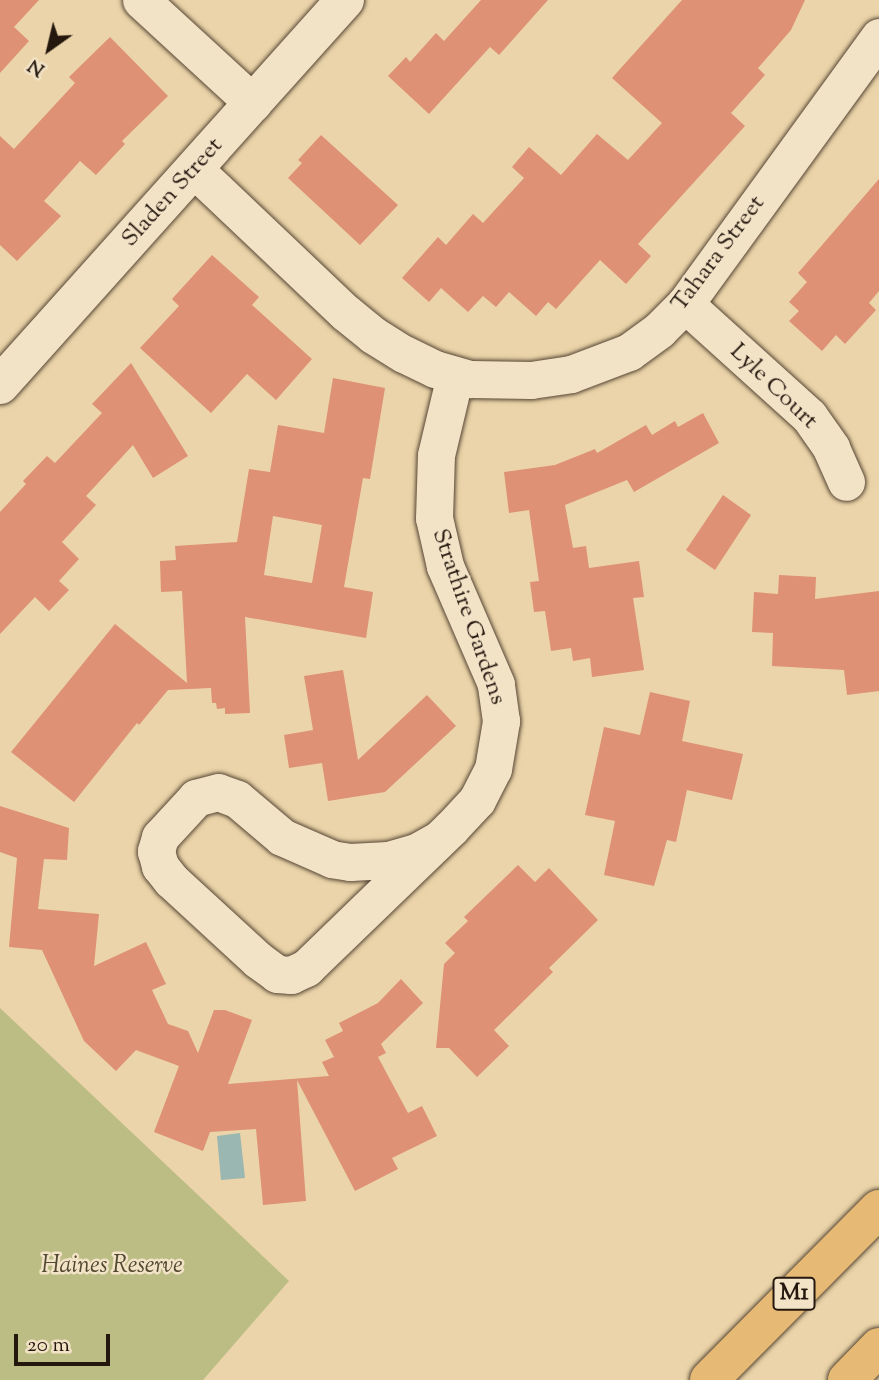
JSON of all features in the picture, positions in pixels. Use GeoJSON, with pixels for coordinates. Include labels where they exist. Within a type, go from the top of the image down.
{"type":"FeatureCollection","features":[{"type":"Feature","properties":{"kind":"highway","name":"M1"},"geometry":{"type":"LineString","coordinates":[[709,1380],[879,1209]]}},
{"type":"Feature","properties":{"kind":"highway"},"geometry":{"type":"LineString","coordinates":[[847,1380],[879,1348]]}},
{"type":"Feature","properties":{"kind":"street"},"geometry":{"type":"LineString","coordinates":[[141,0],[253,103]]}},
{"type":"Feature","properties":{"kind":"street","name":"Sladen Street"},"geometry":{"type":"LineString","coordinates":[[0,385],[345,0]]}},
{"type":"Feature","properties":{"kind":"street","name":"Tahara Street"},"geometry":{"type":"LineString","coordinates":[[194,169],[373,335],[420,363],[455,376],[489,380],[531,380],[588,368],[629,352],[659,330],[685,304],[879,37]]}},
{"type":"Feature","properties":{"kind":"street","name":"Lyle Court"},"geometry":{"type":"LineString","coordinates":[[685,304],[809,416],[831,448],[846,482]]}},
{"type":"Feature","properties":{"kind":"street","name":"Strathire Gardens"},"geometry":{"type":"LineString","coordinates":[[438,840],[416,852],[387,860],[350,862],[332,859],[282,837],[237,799],[218,792],[196,798],[160,837],[156,850],[167,876],[258,960],[285,976],[306,968],[466,813],[485,785],[498,752],[502,721],[496,684],[445,566],[434,518],[436,455],[455,376]]}},
{"type":"Feature","properties":{"kind":"green space","name":"Haines Reserve"},"geometry":{"type":"Polygon","coordinates":[[[0,1008],[289,1281],[203,1380],[0,1380],[0,1008]]]}},
{"type":"Feature","properties":{"kind":"water"},"geometry":{"type":"Polygon","coordinates":[[[240,1133],[245,1178],[221,1180],[217,1136],[240,1133]]]}},
{"type":"Feature","properties":{"kind":"building"},"geometry":{"type":"Polygon","coordinates":[[[0,0],[39,0],[14,27],[29,41],[0,73],[0,0]]]}},
{"type":"Feature","properties":{"kind":"building"},"geometry":{"type":"Polygon","coordinates":[[[481,0],[548,0],[499,55],[490,47],[429,114],[388,76],[406,57],[410,62],[436,33],[444,41],[481,0]]]}},
{"type":"Feature","properties":{"kind":"building"},"geometry":{"type":"Polygon","coordinates":[[[682,0],[805,0],[791,30],[758,68],[765,75],[731,113],[745,126],[638,244],[651,256],[626,284],[600,260],[556,309],[548,302],[536,316],[509,292],[496,307],[483,296],[468,312],[441,288],[429,302],[402,278],[438,237],[446,245],[473,214],[483,223],[524,178],[512,167],[529,147],[561,175],[597,134],[628,160],[662,123],[612,78],[682,0]]]}},
{"type":"Feature","properties":{"kind":"building"},"geometry":{"type":"Polygon","coordinates":[[[110,37],[168,96],[122,141],[125,144],[96,175],[80,161],[44,201],[61,216],[17,261],[0,245],[0,136],[14,149],[75,83],[69,77],[110,37]]]}},
{"type":"Feature","properties":{"kind":"building"},"geometry":{"type":"Polygon","coordinates":[[[321,135],[398,205],[360,245],[288,178],[302,163],[298,160],[321,135]]]}},
{"type":"Feature","properties":{"kind":"building"},"geometry":{"type":"Polygon","coordinates":[[[879,179],[879,291],[869,303],[876,310],[845,344],[836,335],[822,351],[789,321],[799,311],[789,302],[807,282],[798,273],[879,179]]]}},
{"type":"Feature","properties":{"kind":"building"},"geometry":{"type":"Polygon","coordinates":[[[212,255],[259,297],[252,305],[312,359],[276,400],[247,374],[211,413],[140,348],[179,306],[172,299],[212,255]]]}},
{"type":"Feature","properties":{"kind":"building"},"geometry":{"type":"Polygon","coordinates":[[[131,363],[188,456],[153,478],[133,445],[86,496],[96,505],[62,542],[79,559],[59,581],[69,590],[49,611],[35,597],[0,634],[0,512],[26,484],[23,481],[47,456],[55,463],[102,413],[92,404],[131,363]]]}},
{"type":"Feature","properties":{"kind":"building"},"geometry":{"type":"Polygon","coordinates":[[[333,378],[385,388],[370,479],[363,478],[344,587],[373,592],[366,638],[245,617],[250,713],[225,714],[225,708],[217,709],[216,703],[212,703],[211,688],[168,690],[139,725],[137,723],[74,802],[11,752],[115,624],[187,683],[182,591],[161,592],[160,561],[176,560],[175,546],[237,542],[249,469],[270,472],[278,425],[324,433],[333,378]],[[273,516],[264,575],[312,583],[322,525],[273,516]]]}},
{"type":"Feature","properties":{"kind":"building"},"geometry":{"type":"Polygon","coordinates":[[[703,413],[719,443],[634,492],[627,480],[565,505],[573,548],[586,546],[589,568],[639,561],[644,597],[633,598],[644,670],[592,677],[590,658],[573,661],[571,648],[551,651],[545,611],[534,612],[530,582],[539,581],[529,510],[509,513],[504,472],[555,465],[595,449],[597,453],[646,425],[652,435],[675,421],[678,427],[703,413]]]}},
{"type":"Feature","properties":{"kind":"building"},"geometry":{"type":"Polygon","coordinates":[[[723,495],[751,515],[715,570],[686,550],[723,495]]]}},
{"type":"Feature","properties":{"kind":"building"},"geometry":{"type":"Polygon","coordinates":[[[779,575],[816,577],[815,599],[879,591],[879,691],[847,695],[844,670],[772,666],[773,633],[752,632],[754,592],[778,594],[779,575]]]}},
{"type":"Feature","properties":{"kind":"building"},"geometry":{"type":"Polygon","coordinates":[[[343,670],[358,760],[427,695],[456,726],[385,792],[328,801],[322,763],[289,768],[284,735],[313,730],[304,676],[343,670]]]}},
{"type":"Feature","properties":{"kind":"building"},"geometry":{"type":"Polygon","coordinates":[[[650,692],[690,701],[682,741],[743,754],[732,800],[687,790],[676,842],[667,840],[654,886],[604,875],[615,821],[585,815],[604,727],[640,735],[650,692]]]}},
{"type":"Feature","properties":{"kind":"building"},"geometry":{"type":"Polygon","coordinates":[[[0,806],[69,828],[67,860],[44,859],[38,909],[99,914],[94,966],[146,942],[166,984],[152,990],[168,1024],[188,1031],[198,1053],[214,1010],[225,1010],[252,1020],[228,1084],[329,1076],[322,1062],[334,1057],[325,1040],[343,1031],[339,1023],[378,1003],[401,979],[423,1003],[381,1044],[386,1053],[378,1057],[408,1113],[422,1106],[437,1136],[392,1158],[398,1169],[355,1191],[297,1080],[306,1201],[263,1205],[256,1129],[210,1132],[203,1151],[154,1132],[179,1066],[136,1050],[116,1071],[84,1041],[42,950],[9,947],[17,858],[0,852],[0,806]]]}},
{"type":"Feature","properties":{"kind":"building"},"geometry":{"type":"Polygon","coordinates":[[[518,865],[535,882],[549,868],[598,920],[549,968],[553,972],[494,1030],[509,1046],[477,1077],[449,1048],[436,1048],[444,964],[455,953],[445,943],[468,921],[464,917],[518,865]]]}}]}
